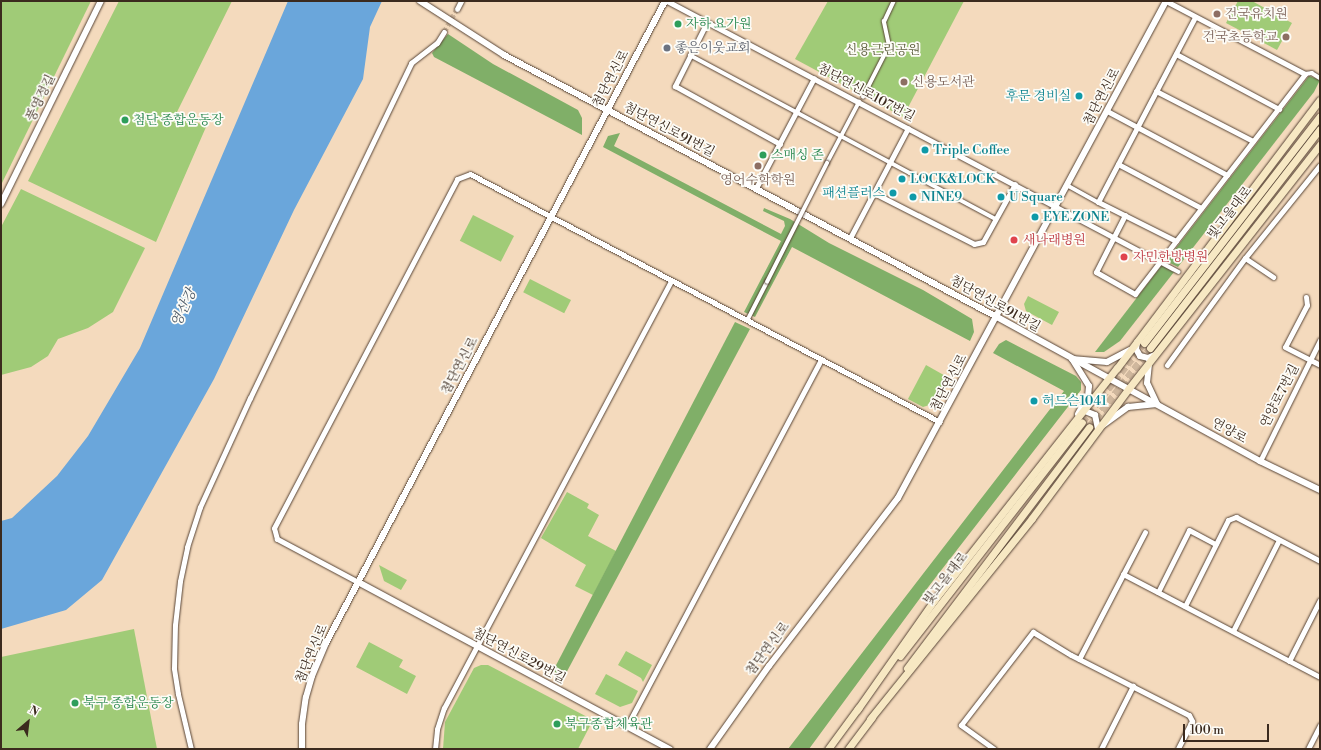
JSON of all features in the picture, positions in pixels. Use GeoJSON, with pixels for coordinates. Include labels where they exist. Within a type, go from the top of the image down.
{"type":"FeatureCollection","features":[{"type":"Feature","properties":{"kind":"main road"},"geometry":{"type":"LineString","coordinates":[[857,710],[935,599],[1078,414],[1109,378],[1130,350],[1144,343],[1320,100]]}},
{"type":"Feature","properties":{"kind":"main road","name":"빛고을대로"},"geometry":{"type":"LineString","coordinates":[[1144,343],[1320,116]]}},
{"type":"Feature","properties":{"kind":"main road","name":"빛고을대로"},"geometry":{"type":"LineString","coordinates":[[1144,343],[1320,129]]}},
{"type":"Feature","properties":{"kind":"main road"},"geometry":{"type":"LineString","coordinates":[[870,719],[956,615],[1129,388],[1149,365],[1320,144]]}},
{"type":"Feature","properties":{"kind":"main road","name":"빛고을대로"},"geometry":{"type":"LineString","coordinates":[[828,749],[1082,422]]}},
{"type":"Feature","properties":{"kind":"main road","name":"빛고을대로"},"geometry":{"type":"LineString","coordinates":[[848,749],[949,609],[1089,427]]}},
{"type":"Feature","properties":{"kind":"street","name":"풍영정길"},"geometry":{"type":"LineString","coordinates":[[1,204],[101,1]]}},
{"type":"Feature","properties":{"kind":"street","name":"첨단연신로91번길"},"geometry":{"type":"LineString","coordinates":[[420,1],[504,55],[850,238],[1072,359],[1129,388]]}},
{"type":"Feature","properties":{"kind":"street"},"geometry":{"type":"LineString","coordinates":[[457,9],[461,1]]}},
{"type":"Feature","properties":{"kind":"street","name":"첨단연신로107번길"},"geometry":{"type":"LineString","coordinates":[[666,1],[1015,184],[1160,262]]}},
{"type":"Feature","properties":{"kind":"street","name":"첨단연신로"},"geometry":{"type":"LineString","coordinates":[[302,749],[302,724],[312,676],[358,582],[666,1]]}},
{"type":"Feature","properties":{"kind":"street"},"geometry":{"type":"LineString","coordinates":[[863,97],[889,46],[884,22],[894,1]]}},
{"type":"Feature","properties":{"kind":"street"},"geometry":{"type":"LineString","coordinates":[[1166,1],[1305,74],[1312,73],[1320,78]]}},
{"type":"Feature","properties":{"kind":"street","name":"첨단연신로"},"geometry":{"type":"LineString","coordinates":[[710,749],[769,666],[898,498],[997,317],[1166,1]]}},
{"type":"Feature","properties":{"kind":"street"},"geometry":{"type":"LineString","coordinates":[[1098,202],[1138,128],[1195,16]]}},
{"type":"Feature","properties":{"kind":"street"},"geometry":{"type":"LineString","coordinates":[[707,22],[675,86],[780,144]]}},
{"type":"Feature","properties":{"kind":"street"},"geometry":{"type":"LineString","coordinates":[[191,749],[174,668],[175,625],[180,581],[187,547],[200,507],[250,398],[412,63],[437,43],[444,32]]}},
{"type":"Feature","properties":{"kind":"street"},"geometry":{"type":"LineString","coordinates":[[1176,54],[1279,109]]}},
{"type":"Feature","properties":{"kind":"street"},"geometry":{"type":"LineString","coordinates":[[690,55],[996,219]]}},
{"type":"Feature","properties":{"kind":"street"},"geometry":{"type":"LineString","coordinates":[[1125,215],[1096,272],[1136,294],[1305,74]]}},
{"type":"Feature","properties":{"kind":"street"},"geometry":{"type":"LineString","coordinates":[[756,188],[814,78]]}},
{"type":"Feature","properties":{"kind":"street"},"geometry":{"type":"LineString","coordinates":[[1156,91],[1253,141]]}},
{"type":"Feature","properties":{"kind":"street"},"geometry":{"type":"LineString","coordinates":[[747,321],[859,102]]}},
{"type":"Feature","properties":{"kind":"street"},"geometry":{"type":"LineString","coordinates":[[1107,110],[1227,175]]}},
{"type":"Feature","properties":{"kind":"street"},"geometry":{"type":"LineString","coordinates":[[850,238],[908,128]]}},
{"type":"Feature","properties":{"kind":"street"},"geometry":{"type":"LineString","coordinates":[[1118,164],[1201,208]]}},
{"type":"Feature","properties":{"kind":"street"},"geometry":{"type":"LineString","coordinates":[[1167,365],[1245,258],[1320,165]]}},
{"type":"Feature","properties":{"kind":"street"},"geometry":{"type":"LineString","coordinates":[[358,582],[277,540],[274,528],[457,179],[470,174],[940,422]]}},
{"type":"Feature","properties":{"kind":"street"},"geometry":{"type":"LineString","coordinates":[[874,193],[974,244],[983,242],[1015,184]]}},
{"type":"Feature","properties":{"kind":"street"},"geometry":{"type":"LineString","coordinates":[[1067,185],[1176,241]]}},
{"type":"Feature","properties":{"kind":"street"},"geometry":{"type":"LineString","coordinates":[[1245,258],[1273,276]]}},
{"type":"Feature","properties":{"kind":"street"},"geometry":{"type":"LineString","coordinates":[[1160,262],[1179,272]]}},
{"type":"Feature","properties":{"kind":"street"},"geometry":{"type":"LineString","coordinates":[[435,749],[439,720],[671,281]]}},
{"type":"Feature","properties":{"kind":"street"},"geometry":{"type":"LineString","coordinates":[[1306,297],[1307,305],[1285,347],[1320,365]]}},
{"type":"Feature","properties":{"kind":"street","name":"연양로7번길"},"geometry":{"type":"LineString","coordinates":[[1260,461],[1320,340]]}},
{"type":"Feature","properties":{"kind":"street"},"geometry":{"type":"LineString","coordinates":[[1144,343],[1136,349],[1140,356],[1148,358],[1159,352]]}},
{"type":"Feature","properties":{"kind":"street"},"geometry":{"type":"LineString","coordinates":[[1072,359],[1107,362],[1130,350]]}},
{"type":"Feature","properties":{"kind":"street"},"geometry":{"type":"LineString","coordinates":[[627,726],[821,359]]}},
{"type":"Feature","properties":{"kind":"street"},"geometry":{"type":"LineString","coordinates":[[1072,359],[1089,386],[1088,396],[1078,414]]}},
{"type":"Feature","properties":{"kind":"street"},"geometry":{"type":"LineString","coordinates":[[1078,414],[1085,411],[1096,415],[1098,429],[1128,407],[1158,404],[1147,383],[1149,365]]}},
{"type":"Feature","properties":{"kind":"street","name":"연양로"},"geometry":{"type":"LineString","coordinates":[[1129,388],[1260,461],[1320,490]]}},
{"type":"Feature","properties":{"kind":"street"},"geometry":{"type":"LineString","coordinates":[[1185,606],[1228,520],[1236,517],[1320,561]]}},
{"type":"Feature","properties":{"kind":"street"},"geometry":{"type":"LineString","coordinates":[[1158,592],[1189,530],[1216,544]]}},
{"type":"Feature","properties":{"kind":"street"},"geometry":{"type":"LineString","coordinates":[[1079,659],[1144,532]]}},
{"type":"Feature","properties":{"kind":"street"},"geometry":{"type":"LineString","coordinates":[[1233,631],[1279,540]]}},
{"type":"Feature","properties":{"kind":"street"},"geometry":{"type":"LineString","coordinates":[[1123,574],[1320,677]]}},
{"type":"Feature","properties":{"kind":"street","name":"첨단연신로29번길"},"geometry":{"type":"LineString","coordinates":[[358,582],[670,749]]}},
{"type":"Feature","properties":{"kind":"street"},"geometry":{"type":"LineString","coordinates":[[1289,661],[1320,600]]}},
{"type":"Feature","properties":{"kind":"street"},"geometry":{"type":"LineString","coordinates":[[994,749],[961,725],[1034,632],[1079,659],[1192,717],[1178,749]]}},
{"type":"Feature","properties":{"kind":"street"},"geometry":{"type":"LineString","coordinates":[[1101,749],[1134,686]]}},
{"type":"Feature","properties":{"kind":"street"},"geometry":{"type":"LineString","coordinates":[[1308,749],[1320,725]]}},
{"type":"Feature","properties":{"kind":"green space"},"geometry":{"type":"Polygon","coordinates":[[[1,1],[91,1],[1,185],[1,1]]]}},
{"type":"Feature","properties":{"kind":"green space","name":"첨단 종합운동장"},"geometry":{"type":"Polygon","coordinates":[[[119,1],[232,1],[177,112],[206,127],[156,242],[28,181],[119,1]]]}},
{"type":"Feature","properties":{"kind":"green space","name":"신용근린공원"},"geometry":{"type":"Polygon","coordinates":[[[828,1],[964,1],[903,117],[795,59],[828,1]]]}},
{"type":"Feature","properties":{"kind":"green space"},"geometry":{"type":"Polygon","coordinates":[[[1238,1],[1252,1],[1292,23],[1277,50],[1226,23],[1238,1]]]}},
{"type":"Feature","properties":{"kind":"green space"},"geometry":{"type":"Polygon","coordinates":[[[448,34],[493,64],[578,110],[582,118],[582,135],[434,57],[432,53],[448,34]]]}},
{"type":"Feature","properties":{"kind":"green space"},"geometry":{"type":"Polygon","coordinates":[[[1309,76],[1320,80],[1314,92],[1178,267],[1166,261],[1309,76]]]}},
{"type":"Feature","properties":{"kind":"green space"},"geometry":{"type":"Polygon","coordinates":[[[620,133],[614,146],[781,234],[785,226],[784,221],[763,211],[764,208],[790,219],[829,243],[923,290],[972,319],[974,332],[970,341],[792,247],[755,317],[744,312],[781,241],[603,147],[608,136],[620,133]]]}},
{"type":"Feature","properties":{"kind":"green space"},"geometry":{"type":"Polygon","coordinates":[[[21,189],[145,248],[113,312],[88,328],[58,339],[48,356],[31,367],[1,375],[1,227],[21,189]]]}},
{"type":"Feature","properties":{"kind":"green space"},"geometry":{"type":"Polygon","coordinates":[[[473,215],[514,236],[501,262],[460,241],[473,215]]]}},
{"type":"Feature","properties":{"kind":"green space"},"geometry":{"type":"Polygon","coordinates":[[[1162,265],[1174,272],[1120,341],[1104,352],[1095,352],[1162,265]]]}},
{"type":"Feature","properties":{"kind":"green space"},"geometry":{"type":"Polygon","coordinates":[[[530,279],[571,300],[564,313],[523,292],[530,279]]]}},
{"type":"Feature","properties":{"kind":"green space"},"geometry":{"type":"Polygon","coordinates":[[[1028,296],[1059,312],[1052,325],[1026,311],[1024,304],[1028,296]]]}},
{"type":"Feature","properties":{"kind":"green space"},"geometry":{"type":"Polygon","coordinates":[[[735,322],[750,329],[564,677],[553,671],[735,322]]]}},
{"type":"Feature","properties":{"kind":"green space"},"geometry":{"type":"Polygon","coordinates":[[[1006,340],[1076,376],[1081,382],[1081,390],[929,586],[809,749],[788,749],[1064,391],[993,353],[999,344],[1006,340]]]}},
{"type":"Feature","properties":{"kind":"green space"},"geometry":{"type":"Polygon","coordinates":[[[926,365],[949,378],[936,403],[923,407],[908,399],[926,365]]]}},
{"type":"Feature","properties":{"kind":"green space"},"geometry":{"type":"Polygon","coordinates":[[[567,492],[589,504],[587,508],[599,515],[588,536],[616,551],[593,595],[575,586],[586,565],[541,538],[567,492]]]}},
{"type":"Feature","properties":{"kind":"green space"},"geometry":{"type":"Polygon","coordinates":[[[379,565],[407,580],[401,590],[384,581],[379,565]]]}},
{"type":"Feature","properties":{"kind":"green space","name":"북구 종합운동장"},"geometry":{"type":"Polygon","coordinates":[[[134,629],[157,749],[1,749],[1,657],[134,629]]]}},
{"type":"Feature","properties":{"kind":"green space"},"geometry":{"type":"Polygon","coordinates":[[[369,642],[403,660],[399,667],[416,676],[407,694],[356,667],[369,642]]]}},
{"type":"Feature","properties":{"kind":"green space"},"geometry":{"type":"Polygon","coordinates":[[[626,651],[652,665],[643,682],[641,678],[618,665],[626,651]]]}},
{"type":"Feature","properties":{"kind":"green space"},"geometry":{"type":"Polygon","coordinates":[[[481,665],[488,665],[593,720],[578,749],[443,749],[445,722],[474,668],[481,665]]]}},
{"type":"Feature","properties":{"kind":"green space"},"geometry":{"type":"Polygon","coordinates":[[[606,674],[638,691],[632,703],[620,707],[595,694],[606,674]]]}},
{"type":"Feature","properties":{"kind":"water","name":"영산강"},"geometry":{"type":"Polygon","coordinates":[[[288,1],[382,1],[370,27],[363,79],[294,210],[214,379],[102,580],[66,610],[1,629],[1,521],[12,518],[57,476],[88,436],[140,348],[288,1]]]}},
{"type":"Feature","properties":{"kind":"tunnel"},"geometry":{"type":"LineString","coordinates":[[444,32],[457,9]]}},
{"type":"Feature","properties":{"kind":"tunnel"},"geometry":{"type":"LineString","coordinates":[[1082,422],[1144,343]]}},
{"type":"Feature","properties":{"kind":"tunnel"},"geometry":{"type":"LineString","coordinates":[[1089,427],[1150,348]]}},
{"type":"Feature","properties":{"kind":"place","name":"건국유치원"},"geometry":{"type":"Point","coordinates":[1217,14]}},
{"type":"Feature","properties":{"kind":"place","name":"자하 요가원"},"geometry":{"type":"Point","coordinates":[678,24]}},
{"type":"Feature","properties":{"kind":"place","name":"건국초등학교"},"geometry":{"type":"Point","coordinates":[1286,37]}},
{"type":"Feature","properties":{"kind":"place","name":"좋은이웃교회"},"geometry":{"type":"Point","coordinates":[667,48]}},
{"type":"Feature","properties":{"kind":"place","name":"신용도서관"},"geometry":{"type":"Point","coordinates":[904,82]}},
{"type":"Feature","properties":{"kind":"place","name":"후문 경비실"},"geometry":{"type":"Point","coordinates":[1079,96]}},
{"type":"Feature","properties":{"kind":"place","name":"첨단 종합운동장"},"geometry":{"type":"Point","coordinates":[125,120]}},
{"type":"Feature","properties":{"kind":"place","name":"Triple Coffee"},"geometry":{"type":"Point","coordinates":[925,150]}},
{"type":"Feature","properties":{"kind":"place","name":"스매싱 존"},"geometry":{"type":"Point","coordinates":[763,155]}},
{"type":"Feature","properties":{"kind":"place","name":"영어수학학원"},"geometry":{"type":"Point","coordinates":[758,166]}},
{"type":"Feature","properties":{"kind":"place","name":"LOCK&LOCK"},"geometry":{"type":"Point","coordinates":[902,179]}},
{"type":"Feature","properties":{"kind":"place","name":"패션플러스"},"geometry":{"type":"Point","coordinates":[893,193]}},
{"type":"Feature","properties":{"kind":"place","name":"NINE9"},"geometry":{"type":"Point","coordinates":[913,197]}},
{"type":"Feature","properties":{"kind":"place","name":"U Square"},"geometry":{"type":"Point","coordinates":[1001,197]}},
{"type":"Feature","properties":{"kind":"place","name":"EYE ZONE"},"geometry":{"type":"Point","coordinates":[1035,217]}},
{"type":"Feature","properties":{"kind":"place","name":"새나래병원"},"geometry":{"type":"Point","coordinates":[1014,240]}},
{"type":"Feature","properties":{"kind":"place","name":"자민한방병원"},"geometry":{"type":"Point","coordinates":[1124,257]}},
{"type":"Feature","properties":{"kind":"place","name":"허드슨1041"},"geometry":{"type":"Point","coordinates":[1034,401]}},
{"type":"Feature","properties":{"kind":"place","name":"북구 종합운동장"},"geometry":{"type":"Point","coordinates":[75,703]}},
{"type":"Feature","properties":{"kind":"place","name":"북구종합체육관"},"geometry":{"type":"Point","coordinates":[557,724]}}]}
